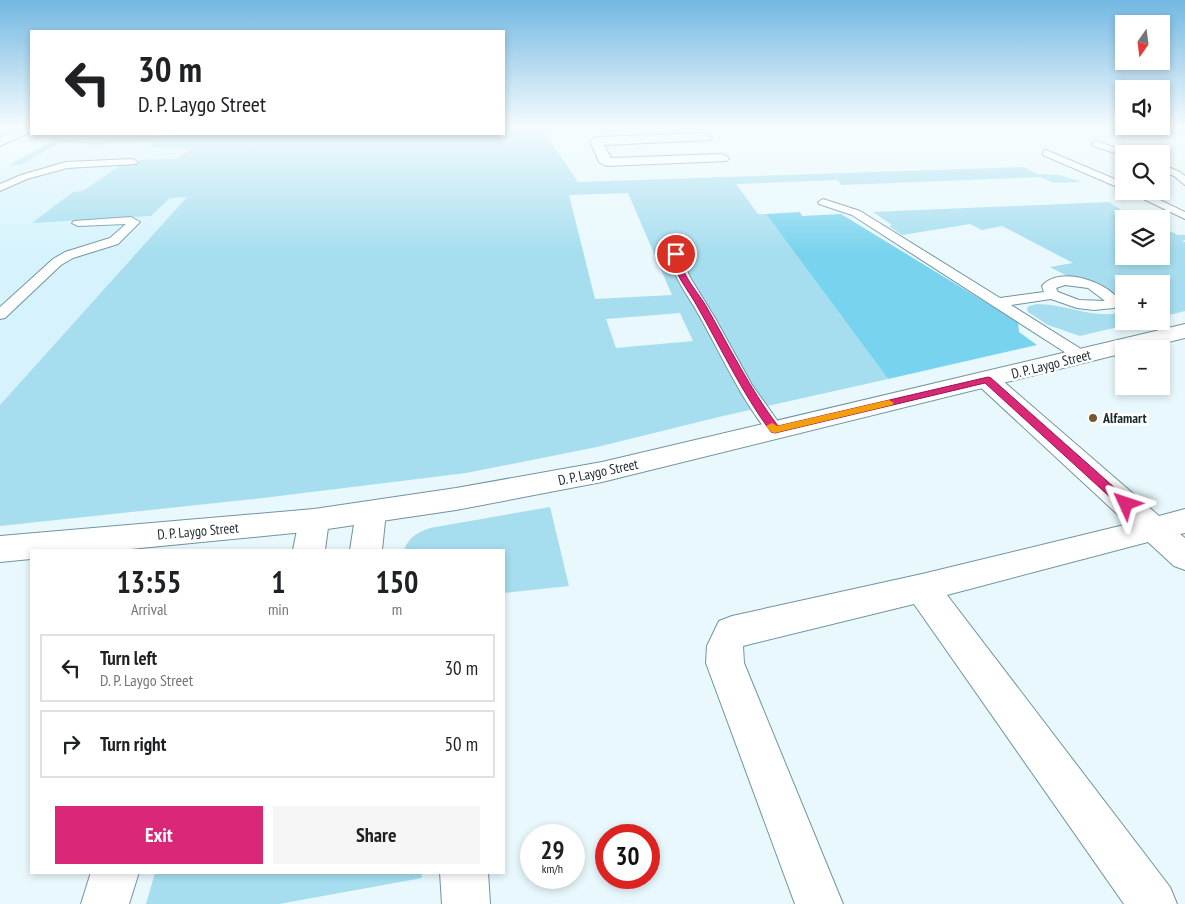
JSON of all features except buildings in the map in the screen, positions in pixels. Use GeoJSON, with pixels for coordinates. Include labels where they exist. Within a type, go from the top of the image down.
{"type":"FeatureCollection","features":[{"type":"Feature","properties":{"kind":"street","name":"D. P. Laygo Street"},"geometry":{"type":"LineString","coordinates":[[0,549],[314,520],[476,496],[592,474],[1185,331]]}},
{"type":"Feature","properties":{"kind":"street"},"geometry":{"type":"LineString","coordinates":[[988,380],[1170,525],[1185,557]]}},
{"type":"Feature","properties":{"kind":"street"},"geometry":{"type":"LineString","coordinates":[[366,549],[370,512]]}},
{"type":"Feature","properties":{"kind":"street"},"geometry":{"type":"LineString","coordinates":[[308,549],[314,520]]}},
{"type":"Feature","properties":{"kind":"street"},"geometry":{"type":"LineString","coordinates":[[819,904],[725,663],[725,646],[732,632],[922,588],[1170,525]]}},
{"type":"Feature","properties":{"kind":"street"},"geometry":{"type":"LineString","coordinates":[[922,588],[1153,904]]}},
{"type":"Feature","properties":{"kind":"street"},"geometry":{"type":"LineString","coordinates":[[106,904],[114,874]]}},
{"type":"Feature","properties":{"kind":"street"},"geometry":{"type":"LineString","coordinates":[[464,874],[466,904]]}},
{"type":"Feature","properties":{"kind":"lane"},"geometry":{"type":"LineString","coordinates":[[0,188],[24,177],[51,169]]}},
{"type":"Feature","properties":{"kind":"lane"},"geometry":{"type":"LineString","coordinates":[[1083,169],[1115,183]]}},
{"type":"Feature","properties":{"kind":"lane"},"geometry":{"type":"LineString","coordinates":[[1170,171],[1177,174],[1185,182]]}},
{"type":"Feature","properties":{"kind":"lane"},"geometry":{"type":"LineString","coordinates":[[1149,200],[1185,216]]}},
{"type":"Feature","properties":{"kind":"lane"},"geometry":{"type":"LineString","coordinates":[[822,202],[856,214],[1082,356]]}},
{"type":"Feature","properties":{"kind":"lane"},"geometry":{"type":"LineString","coordinates":[[0,314],[57,262],[114,241],[134,222],[131,220],[78,223]]}},
{"type":"Feature","properties":{"kind":"lane"},"geometry":{"type":"LineString","coordinates":[[676,254],[676,261],[683,279],[699,300],[759,408],[775,430]]}},
{"type":"Feature","properties":{"kind":"lane"},"geometry":{"type":"LineString","coordinates":[[998,303],[1052,295]]}},
{"type":"Feature","properties":{"kind":"shaded area"},"geometry":{"type":"Polygon","coordinates":[[[115,169],[569,169],[578,182],[959,169],[1028,169],[1037,174],[1059,175],[1082,182],[1053,183],[1041,177],[842,185],[837,180],[736,184],[758,214],[766,214],[888,379],[723,416],[597,447],[466,473],[263,498],[0,526],[0,405],[187,197],[170,198],[151,216],[32,223],[73,192],[83,191],[115,169]],[[628,193],[569,195],[595,299],[672,295],[628,193]],[[680,313],[606,319],[616,348],[693,341],[680,313]]]}},
{"type":"Feature","properties":{"kind":"shaded area"},"geometry":{"type":"Polygon","coordinates":[[[204,169],[188,197],[0,405],[0,170],[204,169]]]}},
{"type":"Feature","properties":{"kind":"shaded area"},"geometry":{"type":"Polygon","coordinates":[[[1109,202],[1121,210],[1115,210],[1115,265],[1170,265],[1170,231],[1178,235],[1185,235],[1185,240],[1182,241],[1185,242],[1185,311],[1170,315],[1170,275],[1115,275],[1115,294],[1102,286],[1073,279],[1050,267],[1073,263],[1002,226],[982,230],[970,224],[902,235],[889,226],[892,225],[873,212],[1109,202]]]}},
{"type":"Feature","properties":{"kind":"shaded area"},"geometry":{"type":"Polygon","coordinates":[[[800,212],[802,216],[841,214],[1018,322],[1019,332],[1037,345],[888,379],[766,214],[800,212]]]}},
{"type":"Feature","properties":{"kind":"shaded area"},"geometry":{"type":"Polygon","coordinates":[[[1037,304],[1091,313],[1115,314],[1115,328],[1080,336],[1048,325],[1028,312],[1027,308],[1037,304]]]}},
{"type":"Feature","properties":{"kind":"shaded area"},"geometry":{"type":"Polygon","coordinates":[[[550,507],[569,586],[505,593],[505,549],[405,549],[414,536],[430,528],[550,507]]]}},
{"type":"Feature","properties":{"kind":"shaded area"},"geometry":{"type":"Polygon","coordinates":[[[155,874],[421,874],[422,878],[279,904],[146,904],[155,874]]]}},
{"type":"Feature","properties":{"kind":"slow traffic"},"geometry":{"type":"LineString","coordinates":[[772,426],[775,430],[889,403]]}},
{"type":"Feature","properties":{"kind":"place","name":"Alfamart"},"geometry":{"type":"Point","coordinates":[1093,418]}},
{"type":"Feature","properties":{"kind":"route"},"geometry":{"type":"LineString","coordinates":[[676,254],[676,261],[683,279],[699,300],[766,420],[775,430],[988,380],[1126,504]]}}]}
